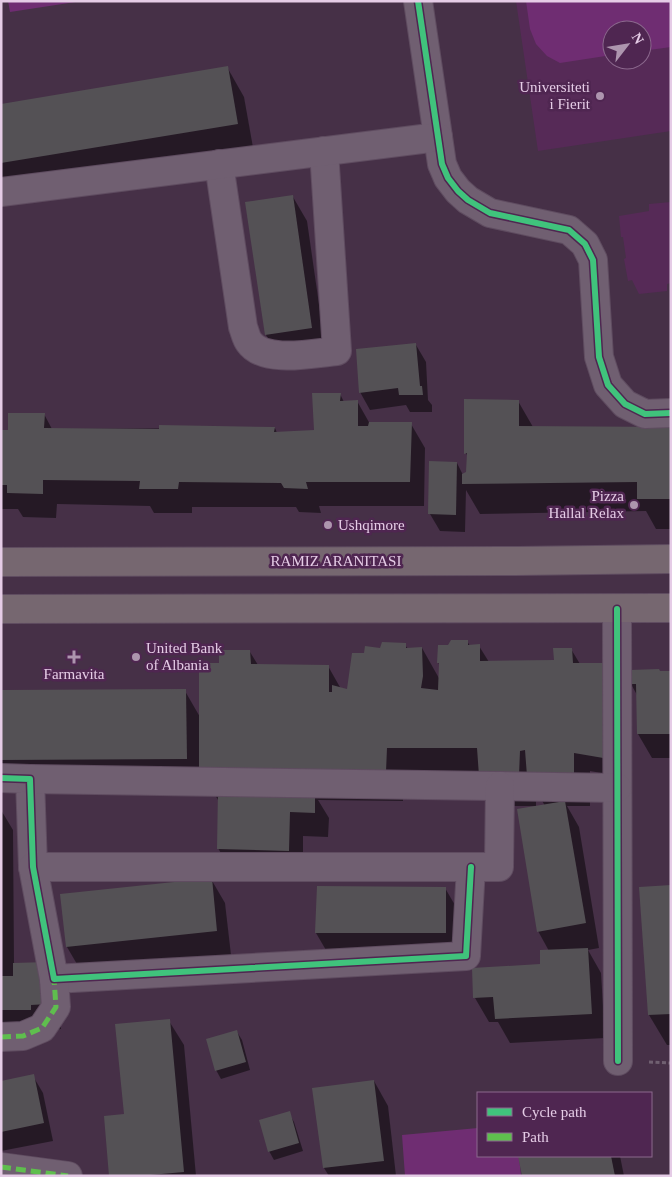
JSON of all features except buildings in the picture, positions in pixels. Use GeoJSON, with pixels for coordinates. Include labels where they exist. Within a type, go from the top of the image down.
{"type":"FeatureCollection","features":[{"type":"Feature","properties":{"kind":"main road","name":"RAMIZ ARANITASI"},"geometry":{"type":"LineString","coordinates":[[1,562],[671,559]]}},
{"type":"Feature","properties":{"kind":"main road"},"geometry":{"type":"LineString","coordinates":[[1,610],[671,608]]}},
{"type":"Feature","properties":{"kind":"street"},"geometry":{"type":"LineString","coordinates":[[418,1],[442,164],[445,171],[458,191],[468,200],[490,213],[569,230],[585,244],[593,260],[599,357],[608,385],[625,404],[645,414],[671,413]]}},
{"type":"Feature","properties":{"kind":"street"},"geometry":{"type":"LineString","coordinates":[[1,192],[438,137]]}},
{"type":"Feature","properties":{"kind":"street"},"geometry":{"type":"LineString","coordinates":[[219,164],[243,327],[249,343],[262,353],[279,356],[336,351],[324,151]]}},
{"type":"Feature","properties":{"kind":"street"},"geometry":{"type":"LineString","coordinates":[[617,609],[618,1061]]}},
{"type":"Feature","properties":{"kind":"street"},"geometry":{"type":"LineString","coordinates":[[1,778],[617,788]]}},
{"type":"Feature","properties":{"kind":"street"},"geometry":{"type":"LineString","coordinates":[[1,1037],[23,1036],[42,1028],[56,1007],[54,979],[33,867],[30,779]]}},
{"type":"Feature","properties":{"kind":"street"},"geometry":{"type":"LineString","coordinates":[[33,867],[499,867],[500,786]]}},
{"type":"Feature","properties":{"kind":"street"},"geometry":{"type":"LineString","coordinates":[[54,979],[466,956],[471,867]]}},
{"type":"Feature","properties":{"kind":"street"},"geometry":{"type":"LineString","coordinates":[[1,1167],[68,1176]]}},
{"type":"Feature","properties":{"kind":"shaded area"},"geometry":{"type":"Polygon","coordinates":[[[8,1],[82,1],[10,12],[8,1]]]}},
{"type":"Feature","properties":{"kind":"shaded area","name":"Universiteti i Fierit"},"geometry":{"type":"Polygon","coordinates":[[[516,1],[671,1],[671,131],[538,151],[516,1]]]}},
{"type":"Feature","properties":{"kind":"shaded area"},"geometry":{"type":"Polygon","coordinates":[[[526,1],[671,1],[671,47],[652,50],[652,20],[602,20],[602,57],[560,63],[547,56],[536,44],[530,29],[526,1]]]}},
{"type":"Feature","properties":{"kind":"shaded area"},"geometry":{"type":"Polygon","coordinates":[[[671,202],[671,283],[667,284],[667,291],[639,294],[632,280],[628,281],[619,216],[649,211],[649,204],[671,202]]]}},
{"type":"Feature","properties":{"kind":"shaded area"},"geometry":{"type":"Polygon","coordinates":[[[477,1128],[477,1157],[519,1157],[521,1176],[405,1176],[402,1135],[477,1128]]]}},
{"type":"Feature","properties":{"kind":"marked path"},"geometry":{"type":"LineString","coordinates":[[1,1037],[23,1036],[42,1028],[56,1007],[54,979]]}},
{"type":"Feature","properties":{"kind":"marked path"},"geometry":{"type":"LineString","coordinates":[[1,1167],[68,1176]]}},
{"type":"Feature","properties":{"kind":"cycle path"},"geometry":{"type":"LineString","coordinates":[[418,1],[442,164],[448,178],[468,200],[490,213],[569,230],[585,244],[593,260],[599,357],[608,385],[625,404],[645,414],[671,413]]}},
{"type":"Feature","properties":{"kind":"cycle path"},"geometry":{"type":"LineString","coordinates":[[617,609],[618,1061]]}},
{"type":"Feature","properties":{"kind":"cycle path"},"geometry":{"type":"LineString","coordinates":[[1,778],[30,779],[33,867],[54,979],[466,956],[471,867]]}},
{"type":"Feature","properties":{"kind":"place","name":"Universiteti i Fierit"},"geometry":{"type":"Point","coordinates":[600,96]}},
{"type":"Feature","properties":{"kind":"place","name":"Pizza Hallal Relax"},"geometry":{"type":"Point","coordinates":[634,505]}},
{"type":"Feature","properties":{"kind":"place","name":"Ushqimore"},"geometry":{"type":"Point","coordinates":[328,525]}},
{"type":"Feature","properties":{"kind":"place","name":"Farmavita"},"geometry":{"type":"Point","coordinates":[74,657]}},
{"type":"Feature","properties":{"kind":"place","name":"United Bank of Albania"},"geometry":{"type":"Point","coordinates":[136,657]}}]}
